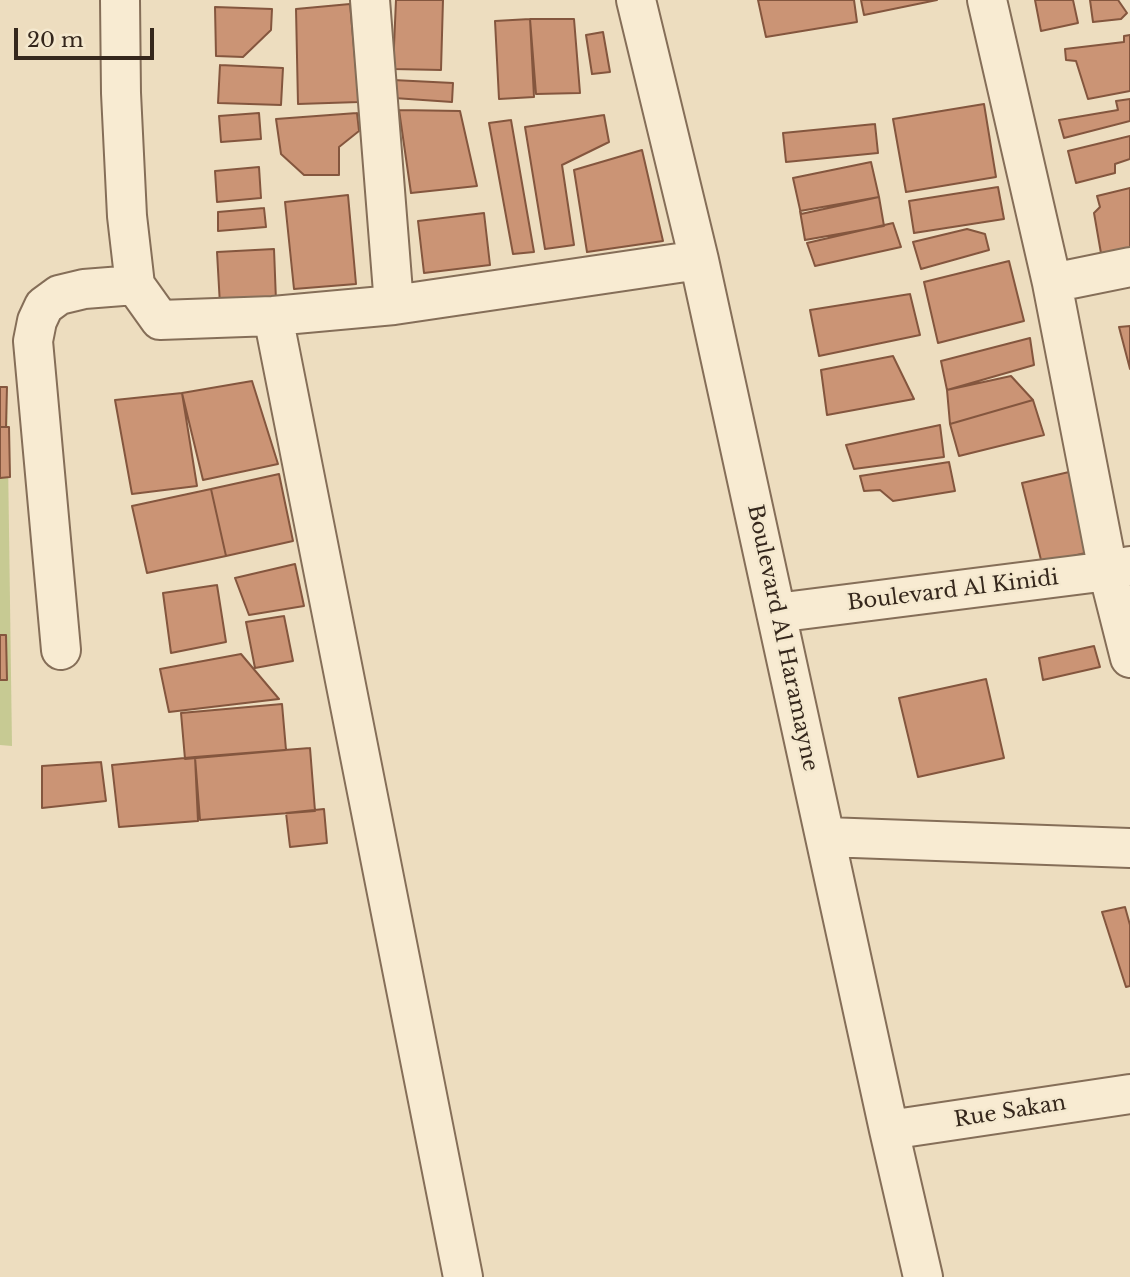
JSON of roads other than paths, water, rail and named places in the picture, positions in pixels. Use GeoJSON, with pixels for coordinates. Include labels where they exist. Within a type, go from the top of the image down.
{"type":"FeatureCollection","features":[{"type":"Feature","properties":{"kind":"street"},"geometry":{"type":"LineString","coordinates":[[120,0],[127,216],[135,285],[160,320],[273,316],[394,305],[699,260]]}},
{"type":"Feature","properties":{"kind":"street"},"geometry":{"type":"LineString","coordinates":[[370,0],[394,305]]}},
{"type":"Feature","properties":{"kind":"street","name":"Boulevard Al Haramayne"},"geometry":{"type":"LineString","coordinates":[[636,0],[699,260],[923,1277]]}},
{"type":"Feature","properties":{"kind":"street"},"geometry":{"type":"LineString","coordinates":[[987,0],[1119,569],[1130,658]]}},
{"type":"Feature","properties":{"kind":"street"},"geometry":{"type":"LineString","coordinates":[[1052,283],[1130,267]]}},
{"type":"Feature","properties":{"kind":"street"},"geometry":{"type":"LineString","coordinates":[[61,650],[33,341],[37,321],[44,306],[59,295],[84,289],[135,285]]}},
{"type":"Feature","properties":{"kind":"street"},"geometry":{"type":"LineString","coordinates":[[273,316],[463,1277]]}},
{"type":"Feature","properties":{"kind":"street","name":"Boulevard Al Kinidi"},"geometry":{"type":"LineString","coordinates":[[776,613],[1119,569]]}},
{"type":"Feature","properties":{"kind":"street"},"geometry":{"type":"LineString","coordinates":[[826,837],[1130,848]]}},
{"type":"Feature","properties":{"kind":"street","name":"Rue Sakan"},"geometry":{"type":"LineString","coordinates":[[889,1130],[1130,1094]]}}]}
